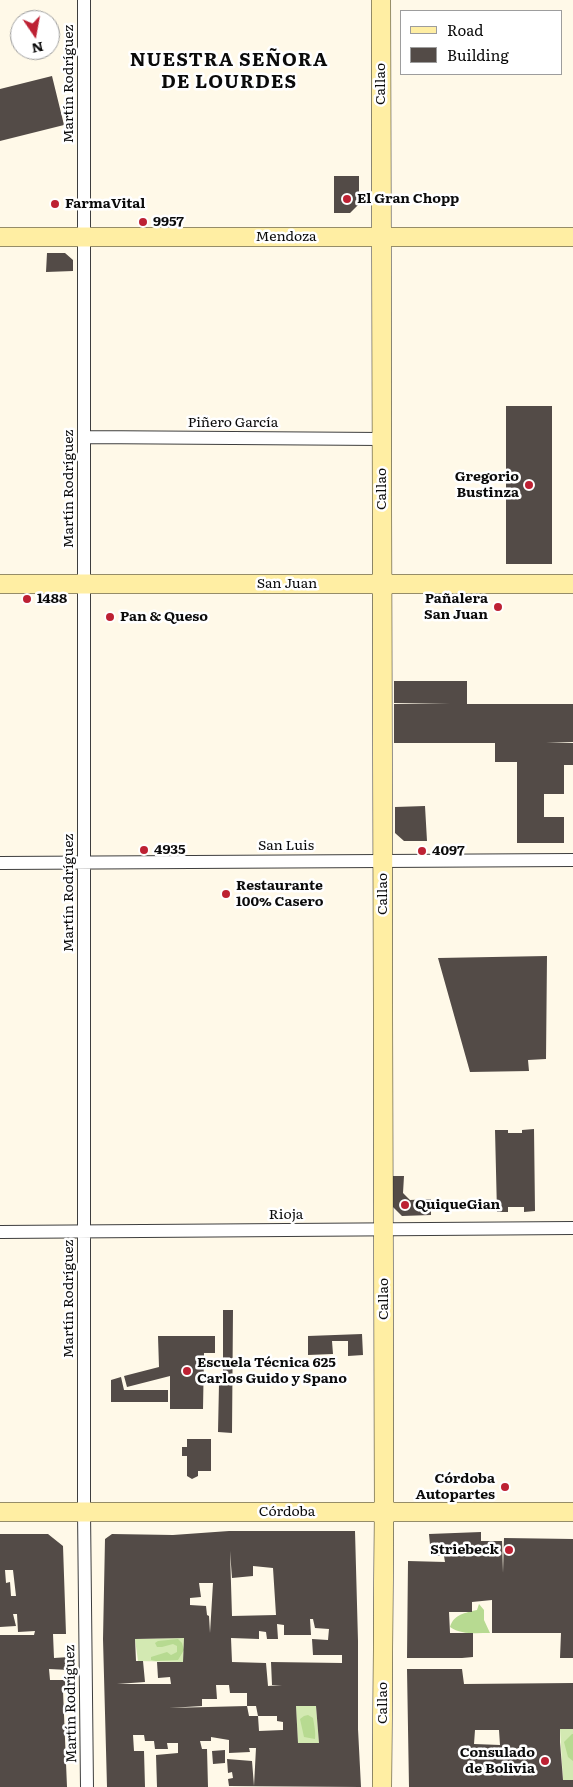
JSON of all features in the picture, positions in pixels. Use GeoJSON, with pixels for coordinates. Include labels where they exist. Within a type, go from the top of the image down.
{"type":"FeatureCollection","features":[{"type":"Feature","properties":{"kind":"main road","name":"Callao"},"geometry":{"type":"LineString","coordinates":[[381,0],[384,1512],[382,1787]]}},
{"type":"Feature","properties":{"kind":"main road","name":"Mendoza"},"geometry":{"type":"LineString","coordinates":[[0,238],[573,237]]}},
{"type":"Feature","properties":{"kind":"main road","name":"San Juan"},"geometry":{"type":"LineString","coordinates":[[0,584],[573,584]]}},
{"type":"Feature","properties":{"kind":"main road","name":"Córdoba"},"geometry":{"type":"LineString","coordinates":[[0,1512],[573,1512]]}},
{"type":"Feature","properties":{"kind":"street","name":"Martín Rodríguez"},"geometry":{"type":"LineString","coordinates":[[84,0],[84,1512],[87,1787]]}},
{"type":"Feature","properties":{"kind":"street","name":"Piñero García"},"geometry":{"type":"LineString","coordinates":[[84,437],[382,439]]}},
{"type":"Feature","properties":{"kind":"street","name":"San Luis"},"geometry":{"type":"LineString","coordinates":[[0,863],[573,860]]}},
{"type":"Feature","properties":{"kind":"street","name":"Rioja"},"geometry":{"type":"LineString","coordinates":[[0,1232],[573,1228]]}},
{"type":"Feature","properties":{"kind":"green space"},"geometry":{"type":"Polygon","coordinates":[[[479,1604],[484,1610],[484,1620],[490,1633],[464,1632],[450,1627],[454,1619],[464,1613],[477,1610],[479,1604]]]}},
{"type":"Feature","properties":{"kind":"green space"},"geometry":{"type":"Polygon","coordinates":[[[184,1638],[183,1662],[138,1661],[135,1639],[184,1638]]]}},
{"type":"Feature","properties":{"kind":"green space"},"geometry":{"type":"Polygon","coordinates":[[[178,1639],[182,1643],[184,1650],[178,1660],[151,1660],[151,1657],[167,1652],[171,1655],[177,1652],[177,1646],[173,1644],[157,1647],[155,1643],[178,1639]]]}},
{"type":"Feature","properties":{"kind":"green space"},"geometry":{"type":"Polygon","coordinates":[[[296,1706],[316,1706],[319,1743],[298,1743],[296,1706]]]}},
{"type":"Feature","properties":{"kind":"green space"},"geometry":{"type":"Polygon","coordinates":[[[308,1715],[313,1718],[315,1739],[304,1737],[300,1719],[308,1715]]]}},
{"type":"Feature","properties":{"kind":"green space"},"geometry":{"type":"Polygon","coordinates":[[[560,1729],[573,1729],[573,1780],[563,1780],[560,1729]]]}},
{"type":"Feature","properties":{"kind":"green space"},"geometry":{"type":"Polygon","coordinates":[[[572,1734],[573,1761],[568,1757],[564,1742],[572,1734]]]}},
{"type":"Feature","properties":{"kind":"building"},"geometry":{"type":"Polygon","coordinates":[[[52,76],[64,125],[0,141],[0,89],[52,76]]]}},
{"type":"Feature","properties":{"kind":"building"},"geometry":{"type":"Polygon","coordinates":[[[334,176],[359,176],[359,204],[350,213],[334,213],[334,176]]]}},
{"type":"Feature","properties":{"kind":"building"},"geometry":{"type":"Polygon","coordinates":[[[47,253],[65,253],[73,260],[73,271],[46,272],[47,253]]]}},
{"type":"Feature","properties":{"kind":"building","name":"Gregorio Bustinza"},"geometry":{"type":"Polygon","coordinates":[[[506,406],[552,406],[552,564],[506,564],[506,406]]]}},
{"type":"Feature","properties":{"kind":"building"},"geometry":{"type":"Polygon","coordinates":[[[394,681],[467,681],[467,704],[573,704],[573,742],[546,742],[573,743],[573,765],[564,765],[564,794],[544,794],[544,817],[564,817],[564,843],[517,843],[517,762],[495,762],[495,743],[394,743],[394,704],[450,704],[394,703],[394,681]]]}},
{"type":"Feature","properties":{"kind":"building"},"geometry":{"type":"Polygon","coordinates":[[[425,806],[427,841],[404,841],[395,833],[395,807],[425,806]]]}},
{"type":"Feature","properties":{"kind":"building"},"geometry":{"type":"Polygon","coordinates":[[[547,956],[546,1059],[528,1060],[529,1071],[470,1072],[438,958],[547,956]]]}},
{"type":"Feature","properties":{"kind":"building"},"geometry":{"type":"Polygon","coordinates":[[[534,1129],[535,1211],[524,1212],[524,1207],[508,1207],[508,1212],[497,1212],[495,1130],[508,1130],[508,1133],[522,1133],[522,1130],[534,1129]]]}},
{"type":"Feature","properties":{"kind":"building"},"geometry":{"type":"Polygon","coordinates":[[[392,1176],[404,1176],[403,1193],[410,1200],[431,1199],[431,1215],[402,1216],[391,1205],[392,1176]]]}},
{"type":"Feature","properties":{"kind":"building"},"geometry":{"type":"Polygon","coordinates":[[[223,1310],[233,1310],[232,1433],[218,1432],[219,1384],[223,1384],[223,1310]]]}},
{"type":"Feature","properties":{"kind":"building"},"geometry":{"type":"Polygon","coordinates":[[[362,1334],[363,1355],[348,1356],[348,1341],[332,1341],[333,1354],[308,1355],[308,1336],[362,1334]]]}},
{"type":"Feature","properties":{"kind":"building"},"geometry":{"type":"Polygon","coordinates":[[[158,1336],[215,1336],[215,1353],[204,1353],[203,1409],[170,1409],[170,1376],[127,1387],[124,1376],[159,1367],[158,1336]]]}},
{"type":"Feature","properties":{"kind":"building"},"geometry":{"type":"Polygon","coordinates":[[[121,1377],[124,1390],[168,1390],[168,1402],[111,1402],[111,1380],[121,1377]]]}},
{"type":"Feature","properties":{"kind":"building"},"geometry":{"type":"Polygon","coordinates":[[[187,1439],[211,1439],[211,1471],[198,1471],[198,1476],[192,1479],[187,1476],[187,1456],[182,1456],[182,1447],[187,1447],[187,1439]]]}},
{"type":"Feature","properties":{"kind":"building"},"geometry":{"type":"Polygon","coordinates":[[[229,1531],[355,1531],[358,1729],[361,1787],[229,1786],[228,1779],[233,1778],[232,1772],[228,1773],[227,1759],[252,1761],[254,1786],[256,1748],[249,1748],[250,1752],[229,1753],[229,1740],[211,1737],[211,1741],[200,1741],[202,1749],[207,1749],[208,1787],[157,1787],[156,1755],[178,1753],[178,1743],[167,1743],[168,1749],[155,1749],[154,1741],[145,1741],[144,1735],[133,1735],[134,1751],[144,1751],[145,1787],[107,1787],[103,1639],[105,1539],[112,1534],[173,1535],[229,1531]],[[230,1551],[232,1616],[276,1615],[273,1568],[253,1566],[253,1576],[232,1578],[230,1551]],[[199,1583],[201,1597],[190,1598],[190,1605],[206,1606],[207,1615],[209,1616],[210,1633],[213,1583],[199,1583]],[[310,1619],[311,1635],[284,1635],[284,1625],[277,1624],[278,1639],[267,1639],[266,1632],[259,1631],[259,1639],[231,1638],[232,1662],[266,1663],[268,1686],[282,1685],[272,1685],[271,1662],[342,1663],[342,1655],[313,1655],[312,1639],[328,1640],[329,1629],[315,1628],[313,1619],[310,1619]],[[184,1638],[135,1639],[136,1661],[143,1661],[145,1682],[117,1684],[171,1684],[170,1677],[158,1678],[157,1662],[183,1662],[184,1638]],[[216,1685],[217,1699],[202,1699],[202,1706],[169,1708],[247,1706],[247,1693],[230,1693],[229,1685],[216,1685]],[[247,1706],[249,1716],[258,1716],[256,1706],[247,1706]],[[296,1706],[298,1743],[319,1743],[316,1706],[296,1706]],[[258,1716],[259,1731],[283,1730],[283,1722],[277,1721],[277,1716],[258,1716]]]}},
{"type":"Feature","properties":{"kind":"building"},"geometry":{"type":"Polygon","coordinates":[[[481,1532],[481,1541],[502,1541],[503,1573],[504,1538],[573,1539],[573,1658],[560,1658],[561,1633],[492,1633],[492,1600],[472,1602],[472,1612],[449,1612],[450,1633],[473,1633],[473,1657],[407,1658],[408,1561],[445,1562],[444,1556],[431,1555],[429,1534],[481,1532]]]}},
{"type":"Feature","properties":{"kind":"building"},"geometry":{"type":"Polygon","coordinates":[[[0,1534],[48,1534],[63,1546],[66,1634],[53,1634],[54,1658],[69,1657],[69,1670],[49,1669],[50,1680],[68,1680],[69,1691],[63,1691],[67,1787],[0,1787],[0,1635],[34,1635],[35,1631],[18,1632],[17,1614],[13,1614],[16,1626],[0,1627],[0,1534]],[[5,1570],[6,1583],[10,1582],[11,1596],[16,1596],[13,1570],[5,1570]]]}},
{"type":"Feature","properties":{"kind":"building"},"geometry":{"type":"Polygon","coordinates":[[[407,1669],[462,1669],[464,1684],[573,1683],[573,1729],[560,1729],[560,1742],[563,1780],[573,1780],[573,1787],[409,1787],[407,1669]],[[475,1730],[474,1744],[500,1745],[499,1730],[475,1730]]]}},
{"type":"Feature","properties":{"kind":"building"},"geometry":{"type":"Polygon","coordinates":[[[225,1750],[225,1763],[213,1764],[212,1751],[225,1750]]]}},
{"type":"Feature","properties":{"kind":"place","name":"El Gran Chopp"},"geometry":{"type":"Point","coordinates":[347,199]}},
{"type":"Feature","properties":{"kind":"place","name":"FarmaVital"},"geometry":{"type":"Point","coordinates":[55,204]}},
{"type":"Feature","properties":{"kind":"place","name":"9957"},"geometry":{"type":"Point","coordinates":[143,222]}},
{"type":"Feature","properties":{"kind":"place","name":"Gregorio Bustinza"},"geometry":{"type":"Point","coordinates":[529,485]}},
{"type":"Feature","properties":{"kind":"place","name":"1488"},"geometry":{"type":"Point","coordinates":[27,599]}},
{"type":"Feature","properties":{"kind":"place","name":"Pañalera San Juan"},"geometry":{"type":"Point","coordinates":[498,607]}},
{"type":"Feature","properties":{"kind":"place","name":"Pan & Queso"},"geometry":{"type":"Point","coordinates":[110,617]}},
{"type":"Feature","properties":{"kind":"place","name":"4935"},"geometry":{"type":"Point","coordinates":[144,850]}},
{"type":"Feature","properties":{"kind":"place","name":"4097"},"geometry":{"type":"Point","coordinates":[422,851]}},
{"type":"Feature","properties":{"kind":"place","name":"Restaurante 100% Casero"},"geometry":{"type":"Point","coordinates":[226,894]}},
{"type":"Feature","properties":{"kind":"place","name":"QuiqueGian"},"geometry":{"type":"Point","coordinates":[405,1205]}},
{"type":"Feature","properties":{"kind":"place","name":"Escuela Técnica 625 Carlos Guido y Spano"},"geometry":{"type":"Point","coordinates":[187,1371]}},
{"type":"Feature","properties":{"kind":"place","name":"Córdoba Autopartes"},"geometry":{"type":"Point","coordinates":[505,1487]}},
{"type":"Feature","properties":{"kind":"place","name":"Striebeck"},"geometry":{"type":"Point","coordinates":[509,1550]}},
{"type":"Feature","properties":{"kind":"place","name":"Consulado de Bolivia"},"geometry":{"type":"Point","coordinates":[545,1761]}},
{"type":"Feature","properties":{"kind":"district","name":"NUESTRA SEÑORA DE LOURDES"},"geometry":{"type":"Point","coordinates":[229,71]}}]}
